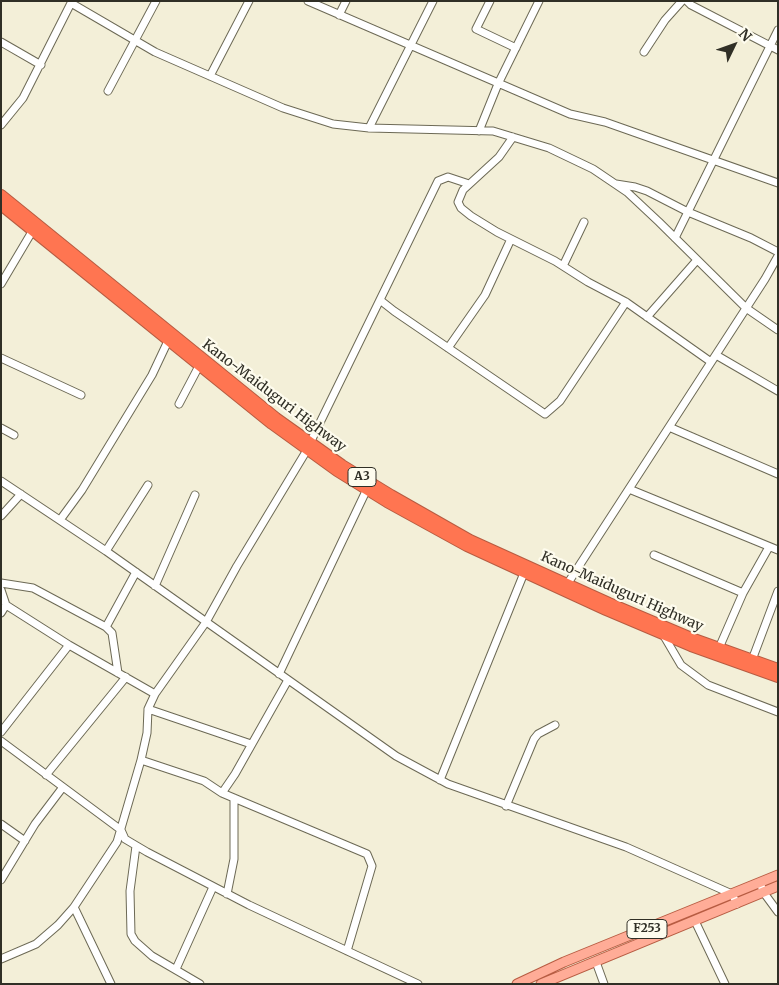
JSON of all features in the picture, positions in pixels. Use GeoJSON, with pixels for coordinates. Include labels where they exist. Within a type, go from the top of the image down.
{"type":"FeatureCollection","features":[{"type":"Feature","properties":{"kind":"highway","name":"Kano-Maiduguri Highway"},"geometry":{"type":"LineString","coordinates":[[1,195],[309,446],[366,489],[460,542],[524,573],[566,587],[667,629],[778,669]]}},
{"type":"Feature","properties":{"kind":"highway","name":"Kano-Maiduguri Highway"},"geometry":{"type":"LineString","coordinates":[[1,205],[264,418],[309,446],[432,519],[664,636],[778,676]]}},
{"type":"Feature","properties":{"kind":"main road","name":"F253"},"geometry":{"type":"LineString","coordinates":[[517,984],[564,962],[778,875]]}},
{"type":"Feature","properties":{"kind":"main road","name":"F253"},"geometry":{"type":"LineString","coordinates":[[541,984],[778,886]]}},
{"type":"Feature","properties":{"kind":"street"},"geometry":{"type":"LineString","coordinates":[[108,91],[156,1]]}},
{"type":"Feature","properties":{"kind":"street"},"geometry":{"type":"LineString","coordinates":[[210,76],[249,1]]}},
{"type":"Feature","properties":{"kind":"street"},"geometry":{"type":"LineString","coordinates":[[308,1],[570,114],[605,122],[778,183]]}},
{"type":"Feature","properties":{"kind":"street"},"geometry":{"type":"LineString","coordinates":[[339,15],[346,1]]}},
{"type":"Feature","properties":{"kind":"street"},"geometry":{"type":"LineString","coordinates":[[369,128],[434,1]]}},
{"type":"Feature","properties":{"kind":"street"},"geometry":{"type":"LineString","coordinates":[[490,1],[476,29],[516,48]]}},
{"type":"Feature","properties":{"kind":"street"},"geometry":{"type":"LineString","coordinates":[[479,131],[498,84],[539,1]]}},
{"type":"Feature","properties":{"kind":"street"},"geometry":{"type":"LineString","coordinates":[[644,52],[682,1]]}},
{"type":"Feature","properties":{"kind":"street"},"geometry":{"type":"LineString","coordinates":[[687,1],[691,5],[778,50]]}},
{"type":"Feature","properties":{"kind":"street"},"geometry":{"type":"LineString","coordinates":[[1,125],[24,98],[70,2],[155,52],[283,108],[333,124],[369,128],[493,131],[549,148],[593,169],[627,192],[746,308],[778,330]]}},
{"type":"Feature","properties":{"kind":"street"},"geometry":{"type":"LineString","coordinates":[[675,238],[778,30]]}},
{"type":"Feature","properties":{"kind":"street"},"geometry":{"type":"LineString","coordinates":[[1,42],[40,65]]}},
{"type":"Feature","properties":{"kind":"street"},"geometry":{"type":"LineString","coordinates":[[513,137],[499,157],[469,184],[460,195],[458,202],[461,208],[471,216],[511,239],[626,302],[711,362]]}},
{"type":"Feature","properties":{"kind":"street"},"geometry":{"type":"LineString","coordinates":[[1,959],[25,950],[43,940],[58,925],[74,906],[117,842],[141,760],[147,733],[148,710],[155,694],[206,622],[309,446],[438,181],[448,177],[469,184]]}},
{"type":"Feature","properties":{"kind":"street"},"geometry":{"type":"LineString","coordinates":[[614,183],[641,189],[778,252]]}},
{"type":"Feature","properties":{"kind":"street"},"geometry":{"type":"LineString","coordinates":[[563,266],[584,222]]}},
{"type":"Feature","properties":{"kind":"street"},"geometry":{"type":"LineString","coordinates":[[1,284],[32,230]]}},
{"type":"Feature","properties":{"kind":"street"},"geometry":{"type":"LineString","coordinates":[[448,348],[485,295],[511,239]]}},
{"type":"Feature","properties":{"kind":"street"},"geometry":{"type":"LineString","coordinates":[[566,587],[778,256]]}},
{"type":"Feature","properties":{"kind":"street"},"geometry":{"type":"LineString","coordinates":[[647,317],[697,260]]}},
{"type":"Feature","properties":{"kind":"street"},"geometry":{"type":"LineString","coordinates":[[380,300],[394,312],[545,414],[560,401],[626,302]]}},
{"type":"Feature","properties":{"kind":"street"},"geometry":{"type":"LineString","coordinates":[[60,520],[82,490],[152,375],[168,341]]}},
{"type":"Feature","properties":{"kind":"street"},"geometry":{"type":"LineString","coordinates":[[716,355],[778,391]]}},
{"type":"Feature","properties":{"kind":"street"},"geometry":{"type":"LineString","coordinates":[[1,358],[80,395]]}},
{"type":"Feature","properties":{"kind":"street"},"geometry":{"type":"LineString","coordinates":[[178,404],[199,366]]}},
{"type":"Feature","properties":{"kind":"street"},"geometry":{"type":"LineString","coordinates":[[1,428],[14,435]]}},
{"type":"Feature","properties":{"kind":"street"},"geometry":{"type":"LineString","coordinates":[[669,428],[778,474]]}},
{"type":"Feature","properties":{"kind":"street"},"geometry":{"type":"LineString","coordinates":[[1,481],[106,551],[396,756],[440,780],[506,806],[626,847],[732,894],[737,904]]}},
{"type":"Feature","properties":{"kind":"street"},"geometry":{"type":"LineString","coordinates":[[106,551],[148,485]]}},
{"type":"Feature","properties":{"kind":"street"},"geometry":{"type":"LineString","coordinates":[[279,674],[366,489]]}},
{"type":"Feature","properties":{"kind":"street"},"geometry":{"type":"LineString","coordinates":[[628,490],[778,550]]}},
{"type":"Feature","properties":{"kind":"street"},"geometry":{"type":"LineString","coordinates":[[1,516],[21,494]]}},
{"type":"Feature","properties":{"kind":"street"},"geometry":{"type":"LineString","coordinates":[[155,586],[195,495]]}},
{"type":"Feature","properties":{"kind":"street"},"geometry":{"type":"LineString","coordinates":[[719,648],[743,593],[769,547]]}},
{"type":"Feature","properties":{"kind":"street"},"geometry":{"type":"LineString","coordinates":[[654,554],[743,593]]}},
{"type":"Feature","properties":{"kind":"street"},"geometry":{"type":"LineString","coordinates":[[106,627],[136,572]]}},
{"type":"Feature","properties":{"kind":"street"},"geometry":{"type":"LineString","coordinates":[[440,780],[524,573]]}},
{"type":"Feature","properties":{"kind":"street"},"geometry":{"type":"LineString","coordinates":[[1,583],[33,588],[106,627],[112,633],[118,673]]}},
{"type":"Feature","properties":{"kind":"street"},"geometry":{"type":"LineString","coordinates":[[1,590],[6,605],[69,645],[155,694]]}},
{"type":"Feature","properties":{"kind":"street"},"geometry":{"type":"LineString","coordinates":[[752,660],[778,591]]}},
{"type":"Feature","properties":{"kind":"street"},"geometry":{"type":"LineString","coordinates":[[1,613],[6,605]]}},
{"type":"Feature","properties":{"kind":"street"},"geometry":{"type":"LineString","coordinates":[[664,636],[681,665],[708,685],[778,712]]}},
{"type":"Feature","properties":{"kind":"street"},"geometry":{"type":"LineString","coordinates":[[1,732],[69,645]]}},
{"type":"Feature","properties":{"kind":"street"},"geometry":{"type":"LineString","coordinates":[[46,775],[126,677]]}},
{"type":"Feature","properties":{"kind":"street"},"geometry":{"type":"LineString","coordinates":[[222,793],[288,680]]}},
{"type":"Feature","properties":{"kind":"street"},"geometry":{"type":"LineString","coordinates":[[148,710],[252,744]]}},
{"type":"Feature","properties":{"kind":"street"},"geometry":{"type":"LineString","coordinates":[[506,806],[534,739],[538,734],[555,725]]}},
{"type":"Feature","properties":{"kind":"street"},"geometry":{"type":"LineString","coordinates":[[1,741],[121,830],[125,839],[136,846],[227,894],[418,984]]}},
{"type":"Feature","properties":{"kind":"street"},"geometry":{"type":"LineString","coordinates":[[141,760],[204,782],[222,793],[367,854],[372,866],[347,951]]}},
{"type":"Feature","properties":{"kind":"street"},"geometry":{"type":"LineString","coordinates":[[1,880],[25,841],[63,787]]}},
{"type":"Feature","properties":{"kind":"street"},"geometry":{"type":"LineString","coordinates":[[227,894],[234,859],[234,798]]}},
{"type":"Feature","properties":{"kind":"street"},"geometry":{"type":"LineString","coordinates":[[1,824],[25,841]]}},
{"type":"Feature","properties":{"kind":"street"},"geometry":{"type":"LineString","coordinates":[[136,846],[130,891],[132,934],[143,949],[200,984]]}},
{"type":"Feature","properties":{"kind":"street"},"geometry":{"type":"LineString","coordinates":[[760,883],[764,893],[778,912]]}},
{"type":"Feature","properties":{"kind":"street"},"geometry":{"type":"LineString","coordinates":[[176,969],[213,887]]}},
{"type":"Feature","properties":{"kind":"street"},"geometry":{"type":"LineString","coordinates":[[74,906],[111,984]]}},
{"type":"Feature","properties":{"kind":"street"},"geometry":{"type":"LineString","coordinates":[[695,921],[726,984]]}},
{"type":"Feature","properties":{"kind":"street"},"geometry":{"type":"LineString","coordinates":[[596,962],[604,984]]}}]}
